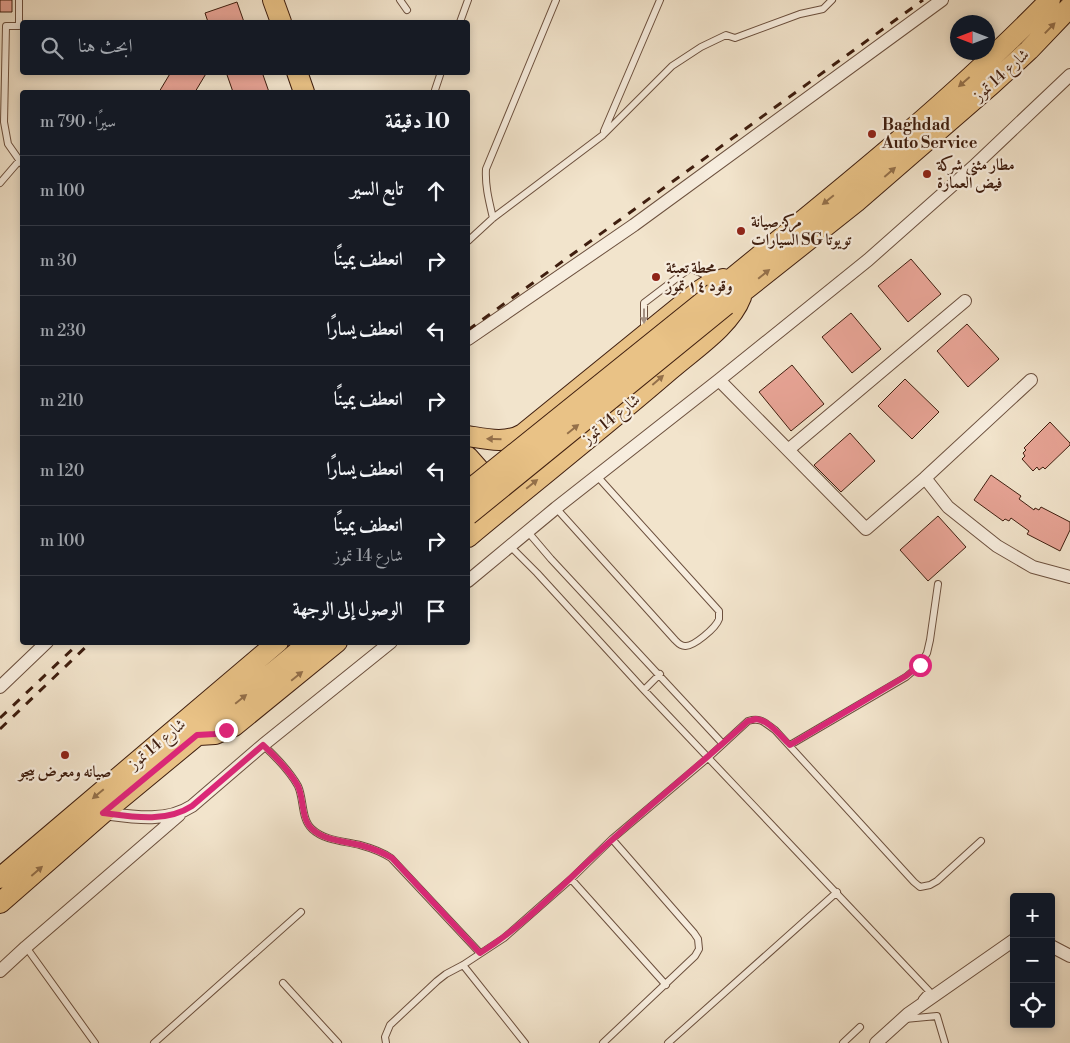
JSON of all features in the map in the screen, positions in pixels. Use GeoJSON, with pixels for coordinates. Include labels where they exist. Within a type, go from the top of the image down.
{"type":"FeatureCollection","features":[{"type":"Feature","properties":{"kind":"main road"},"geometry":{"type":"LineString","coordinates":[[273,0],[280,20]]}},
{"type":"Feature","properties":{"kind":"main road"},"geometry":{"type":"LineString","coordinates":[[287,0],[293,20]]}},
{"type":"Feature","properties":{"kind":"main road","name":"شارع 14 تموز"},"geometry":{"type":"LineString","coordinates":[[727,289],[955,91],[1012,39],[1050,0]]}},
{"type":"Feature","properties":{"kind":"main road","name":"شارع 14 تموز"},"geometry":{"type":"LineString","coordinates":[[727,289],[847,209],[992,84],[1029,50],[1070,7]]}},
{"type":"Feature","properties":{"kind":"main road"},"geometry":{"type":"LineString","coordinates":[[298,75],[303,90]]}},
{"type":"Feature","properties":{"kind":"main road"},"geometry":{"type":"LineString","coordinates":[[311,75],[316,90]]}},
{"type":"Feature","properties":{"kind":"main road"},"geometry":{"type":"LineString","coordinates":[[470,436],[487,440],[503,440],[518,437],[699,291],[710,284],[727,289]]}},
{"type":"Feature","properties":{"kind":"main road"},"geometry":{"type":"LineString","coordinates":[[470,470],[472,484],[727,289]]}},
{"type":"Feature","properties":{"kind":"main road"},"geometry":{"type":"LineString","coordinates":[[490,507],[727,289]]}},
{"type":"Feature","properties":{"kind":"main road","name":"شارع 14 تموز"},"geometry":{"type":"LineString","coordinates":[[470,533],[490,507],[637,398],[723,324],[738,305],[727,289]]}},
{"type":"Feature","properties":{"kind":"main road","name":"شارع 14 تموز"},"geometry":{"type":"LineString","coordinates":[[0,903],[103,813],[192,728],[269,645]]}},
{"type":"Feature","properties":{"kind":"main road","name":"شارع 14 تموز"},"geometry":{"type":"LineString","coordinates":[[0,878],[192,728],[282,665],[306,645]]}},
{"type":"Feature","properties":{"kind":"main road","name":"شارع 14 تموز"},"geometry":{"type":"LineString","coordinates":[[192,728],[215,734],[234,726],[333,645]]}},
{"type":"Feature","properties":{"kind":"street"},"geometry":{"type":"LineString","coordinates":[[470,338],[634,225],[942,0]]}},
{"type":"Feature","properties":{"kind":"street"},"geometry":{"type":"LineString","coordinates":[[470,579],[556,508],[868,260],[973,166],[1070,75]]}},
{"type":"Feature","properties":{"kind":"street"},"geometry":{"type":"LineString","coordinates":[[788,450],[965,301]]}},
{"type":"Feature","properties":{"kind":"street"},"geometry":{"type":"LineString","coordinates":[[719,380],[866,529],[1031,380]]}},
{"type":"Feature","properties":{"kind":"street"},"geometry":{"type":"LineString","coordinates":[[924,478],[948,507],[997,546],[1033,567],[1070,577]]}},
{"type":"Feature","properties":{"kind":"street"},"geometry":{"type":"LineString","coordinates":[[0,688],[44,645]]}},
{"type":"Feature","properties":{"kind":"street"},"geometry":{"type":"LineString","coordinates":[[0,971],[182,812],[192,806],[263,745],[387,645]]}},
{"type":"Feature","properties":{"kind":"street"},"geometry":{"type":"LineString","coordinates":[[103,813],[162,818],[182,812]]}},
{"type":"Feature","properties":{"kind":"street"},"geometry":{"type":"LineString","coordinates":[[876,1043],[905,1017],[1010,943]]}},
{"type":"Feature","properties":{"kind":"street"},"geometry":{"type":"LineString","coordinates":[[1055,948],[1070,956]]}},
{"type":"Feature","properties":{"kind":"lane"},"geometry":{"type":"LineString","coordinates":[[19,0],[19,26],[6,26],[3,54],[2,123],[8,144],[20,161]]}},
{"type":"Feature","properties":{"kind":"lane"},"geometry":{"type":"LineString","coordinates":[[400,0],[407,10]]}},
{"type":"Feature","properties":{"kind":"lane"},"geometry":{"type":"LineString","coordinates":[[461,20],[468,0]]}},
{"type":"Feature","properties":{"kind":"lane"},"geometry":{"type":"LineString","coordinates":[[494,218],[487,195],[486,169],[556,0]]}},
{"type":"Feature","properties":{"kind":"lane"},"geometry":{"type":"LineString","coordinates":[[603,135],[660,0]]}},
{"type":"Feature","properties":{"kind":"lane"},"geometry":{"type":"LineString","coordinates":[[470,239],[494,218],[603,135],[672,66],[701,47],[726,35],[735,38],[800,14],[823,9],[832,0]]}},
{"type":"Feature","properties":{"kind":"lane"},"geometry":{"type":"LineString","coordinates":[[435,90],[440,75]]}},
{"type":"Feature","properties":{"kind":"lane"},"geometry":{"type":"LineString","coordinates":[[0,183],[20,163]]}},
{"type":"Feature","properties":{"kind":"lane"},"geometry":{"type":"LineString","coordinates":[[556,508],[674,640],[681,645],[693,645],[715,626],[719,611],[597,476]]}},
{"type":"Feature","properties":{"kind":"lane"},"geometry":{"type":"LineString","coordinates":[[528,532],[723,744]]}},
{"type":"Feature","properties":{"kind":"lane"},"geometry":{"type":"LineString","coordinates":[[510,547],[537,573],[644,690],[709,756],[929,991],[905,1017]]}},
{"type":"Feature","properties":{"kind":"lane"},"geometry":{"type":"LineString","coordinates":[[790,745],[906,676],[920,665],[930,640],[938,584]]}},
{"type":"Feature","properties":{"kind":"lane"},"geometry":{"type":"LineString","coordinates":[[644,690],[660,674]]}},
{"type":"Feature","properties":{"kind":"lane"},"geometry":{"type":"LineString","coordinates":[[386,1043],[385,1037],[396,1018],[446,974],[504,938],[748,721],[756,719],[765,722],[775,730],[920,887],[937,881],[981,841]]}},
{"type":"Feature","properties":{"kind":"lane"},"geometry":{"type":"LineString","coordinates":[[263,745],[290,774],[299,788],[306,817],[311,828],[322,835],[371,848],[392,858],[480,953]]}},
{"type":"Feature","properties":{"kind":"lane"},"geometry":{"type":"LineString","coordinates":[[602,1043],[666,985],[695,956],[699,949],[698,939],[694,933],[612,840]]}},
{"type":"Feature","properties":{"kind":"lane"},"geometry":{"type":"LineString","coordinates":[[571,879],[666,985]]}},
{"type":"Feature","properties":{"kind":"lane"},"geometry":{"type":"LineString","coordinates":[[668,1043],[837,892]]}},
{"type":"Feature","properties":{"kind":"lane"},"geometry":{"type":"LineString","coordinates":[[154,1043],[301,912]]}},
{"type":"Feature","properties":{"kind":"lane"},"geometry":{"type":"LineString","coordinates":[[26,947],[96,1043]]}},
{"type":"Feature","properties":{"kind":"lane"},"geometry":{"type":"LineString","coordinates":[[463,965],[524,1043]]}},
{"type":"Feature","properties":{"kind":"lane"},"geometry":{"type":"LineString","coordinates":[[283,983],[338,1043]]}},
{"type":"Feature","properties":{"kind":"lane"},"geometry":{"type":"LineString","coordinates":[[905,1017],[937,1016],[945,1043]]}},
{"type":"Feature","properties":{"kind":"lane"},"geometry":{"type":"LineString","coordinates":[[844,1043],[860,1027]]}},
{"type":"Feature","properties":{"kind":"building"},"geometry":{"type":"Polygon","coordinates":[[[0,0],[12,0],[12,12],[0,12],[0,0]]]}},
{"type":"Feature","properties":{"kind":"building"},"geometry":{"type":"Polygon","coordinates":[[[237,2],[243,20],[207,20],[205,13],[237,2]]]}},
{"type":"Feature","properties":{"kind":"building"},"geometry":{"type":"Polygon","coordinates":[[[169,75],[205,75],[196,90],[160,90],[169,75]]]}},
{"type":"Feature","properties":{"kind":"building"},"geometry":{"type":"Polygon","coordinates":[[[227,75],[263,75],[268,90],[232,90],[227,75]]]}},
{"type":"Feature","properties":{"kind":"building"},"geometry":{"type":"Polygon","coordinates":[[[911,259],[941,294],[908,322],[878,286],[911,259]]]}},
{"type":"Feature","properties":{"kind":"building"},"geometry":{"type":"Polygon","coordinates":[[[851,313],[881,349],[852,373],[822,337],[851,313]]]}},
{"type":"Feature","properties":{"kind":"building"},"geometry":{"type":"Polygon","coordinates":[[[967,324],[999,359],[968,387],[937,351],[967,324]]]}},
{"type":"Feature","properties":{"kind":"building"},"geometry":{"type":"Polygon","coordinates":[[[792,365],[824,404],[791,431],[759,392],[792,365]]]}},
{"type":"Feature","properties":{"kind":"building"},"geometry":{"type":"Polygon","coordinates":[[[905,379],[939,412],[912,439],[878,406],[905,379]]]}},
{"type":"Feature","properties":{"kind":"building"},"geometry":{"type":"Polygon","coordinates":[[[1050,422],[1070,445],[1045,469],[1043,467],[1039,470],[1037,467],[1033,471],[1022,459],[1025,456],[1023,453],[1026,450],[1024,448],[1050,422]]]}},
{"type":"Feature","properties":{"kind":"building"},"geometry":{"type":"Polygon","coordinates":[[[850,433],[875,461],[841,492],[814,465],[850,433]]]}},
{"type":"Feature","properties":{"kind":"building"},"geometry":{"type":"Polygon","coordinates":[[[991,475],[1021,496],[1019,499],[1034,510],[1035,508],[1039,510],[1041,507],[1070,522],[1070,530],[1060,551],[1027,534],[1029,531],[1011,518],[1009,521],[1005,519],[1003,521],[974,500],[991,475]]]}},
{"type":"Feature","properties":{"kind":"building"},"geometry":{"type":"Polygon","coordinates":[[[938,516],[966,547],[928,581],[900,550],[938,516]]]}},
{"type":"Feature","properties":{"kind":"railway"},"geometry":{"type":"LineString","coordinates":[[470,329],[923,0]]}},
{"type":"Feature","properties":{"kind":"railway"},"geometry":{"type":"LineString","coordinates":[[0,718],[77,645]]}},
{"type":"Feature","properties":{"kind":"railway"},"geometry":{"type":"LineString","coordinates":[[0,729],[88,645]]}},
{"type":"Feature","properties":{"kind":"place","name":"Baghdad Auto Service"},"geometry":{"type":"Point","coordinates":[872,134]}},
{"type":"Feature","properties":{"kind":"place","name":"مطار مثنى شركة فيض العمارة"},"geometry":{"type":"Point","coordinates":[927,174]}},
{"type":"Feature","properties":{"kind":"place","name":"مركز صيانة السيارات SG تويوتا"},"geometry":{"type":"Point","coordinates":[741,231]}},
{"type":"Feature","properties":{"kind":"place","name":"محطة تعبئة وقود ١٤ تموز"},"geometry":{"type":"Point","coordinates":[656,277]}},
{"type":"Feature","properties":{"kind":"place","name":"صيانه ومعرض بيجو"},"geometry":{"type":"Point","coordinates":[65,755]}},
{"type":"Feature","properties":{"kind":"route"},"geometry":{"type":"LineString","coordinates":[[226,730],[215,734],[197,735],[103,813],[162,818],[182,812],[192,806],[263,745],[290,774],[299,788],[306,817],[311,828],[337,841],[371,848],[392,858],[480,953],[504,938],[748,721],[756,719],[765,722],[790,745],[906,676],[920,665]]}}]}
